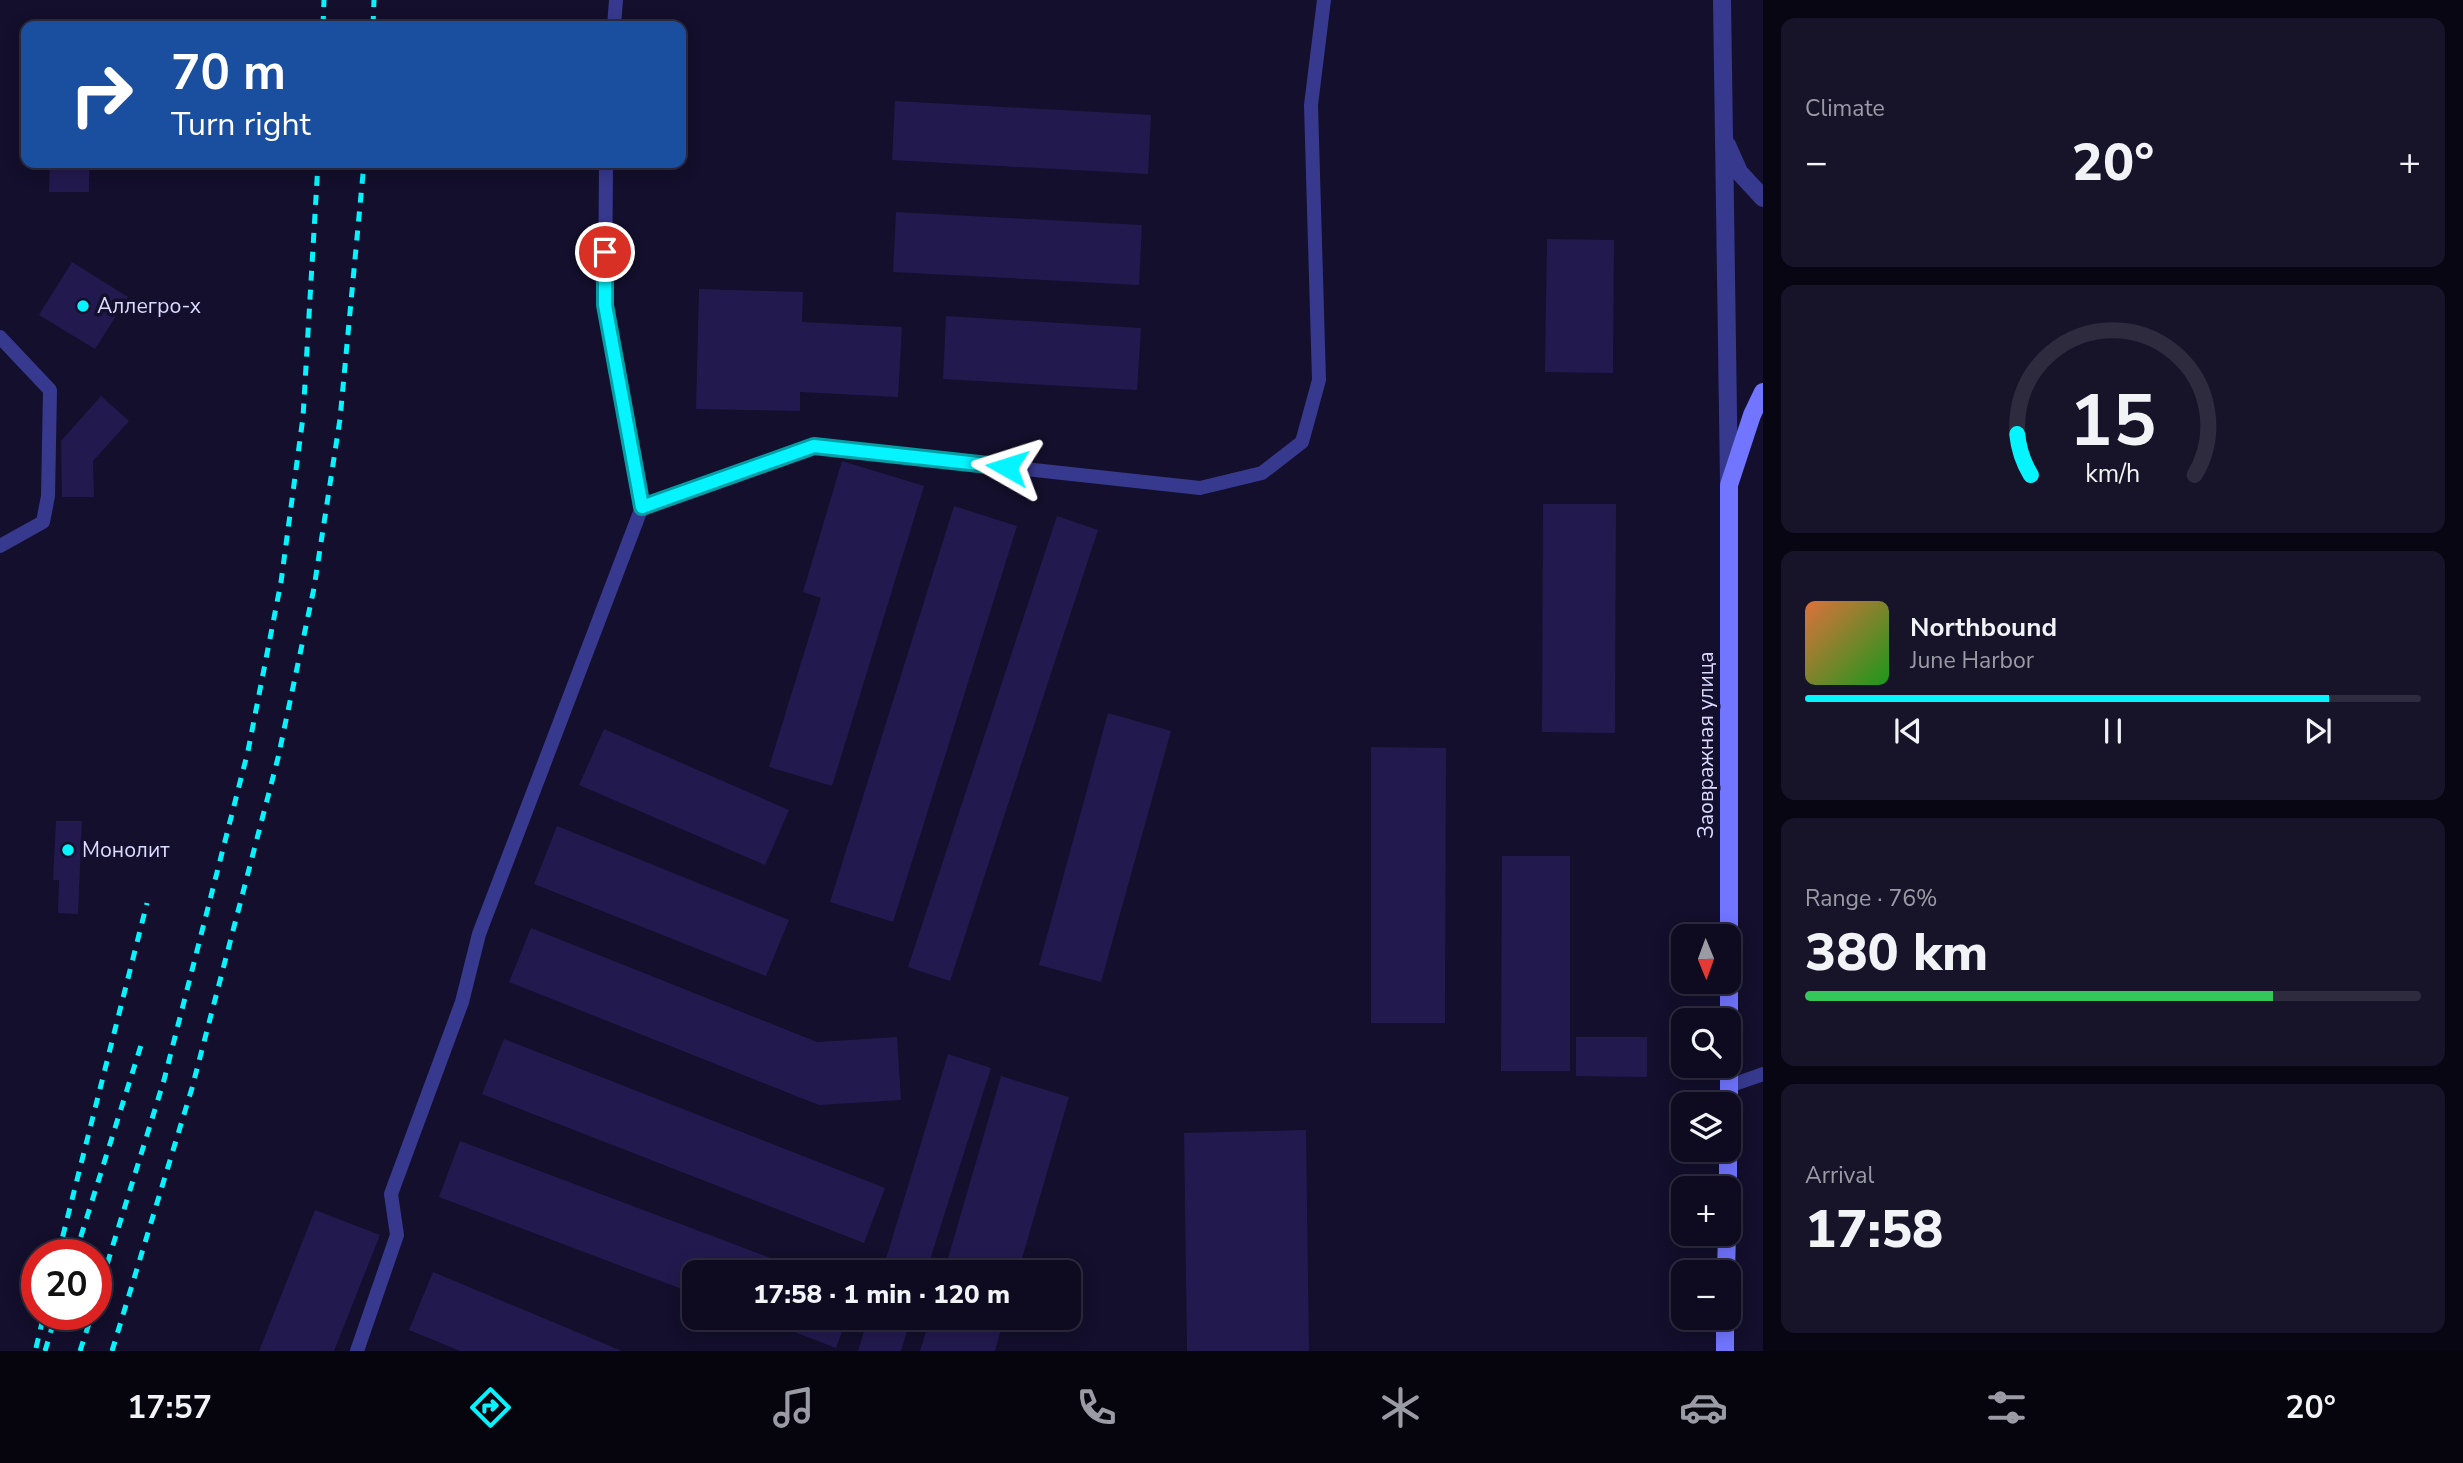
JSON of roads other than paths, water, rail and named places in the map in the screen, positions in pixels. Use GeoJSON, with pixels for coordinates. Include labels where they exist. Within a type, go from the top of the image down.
{"type":"FeatureCollection","features":[{"type":"Feature","properties":{"kind":"street"},"geometry":{"type":"LineString","coordinates":[[1722,0],[1729,485]]}},
{"type":"Feature","properties":{"kind":"street"},"geometry":{"type":"LineString","coordinates":[[1724,139],[1739,172],[1763,198]]}},
{"type":"Feature","properties":{"kind":"street","name":"Заовражная улица"},"geometry":{"type":"LineString","coordinates":[[1729,1092],[1729,485],[1752,415],[1763,392]]}},
{"type":"Feature","properties":{"kind":"street"},"geometry":{"type":"LineString","coordinates":[[1725,1330],[1725,1351]]}},
{"type":"Feature","properties":{"kind":"lane"},"geometry":{"type":"LineString","coordinates":[[614,21],[616,0]]}},
{"type":"Feature","properties":{"kind":"lane"},"geometry":{"type":"LineString","coordinates":[[642,507],[814,446],[1200,488],[1262,473],[1302,442],[1319,380],[1311,106],[1324,0]]}},
{"type":"Feature","properties":{"kind":"lane"},"geometry":{"type":"LineString","coordinates":[[357,1351],[397,1236],[391,1194],[462,1002],[479,934],[642,507],[605,305],[606,168]]}},
{"type":"Feature","properties":{"kind":"lane"},"geometry":{"type":"LineString","coordinates":[[0,337],[50,390],[48,496],[43,522],[0,546]]}},
{"type":"Feature","properties":{"kind":"lane"},"geometry":{"type":"LineString","coordinates":[[1734,1092],[1763,1074]]}},
{"type":"Feature","properties":{"kind":"railway"},"geometry":{"type":"LineString","coordinates":[[323,21],[324,0]]}},
{"type":"Feature","properties":{"kind":"railway"},"geometry":{"type":"LineString","coordinates":[[373,21],[374,0]]}},
{"type":"Feature","properties":{"kind":"railway"},"geometry":{"type":"LineString","coordinates":[[112,1248],[164,1080],[248,751],[281,582],[303,417],[318,168]]}},
{"type":"Feature","properties":{"kind":"railway"},"geometry":{"type":"LineString","coordinates":[[112,1351],[192,1088],[278,758],[314,588],[340,419],[364,168]]}},
{"type":"Feature","properties":{"kind":"railway"},"geometry":{"type":"LineString","coordinates":[[62,1239],[147,903]]}},
{"type":"Feature","properties":{"kind":"railway"},"geometry":{"type":"LineString","coordinates":[[80,1239],[143,1039]]}},
{"type":"Feature","properties":{"kind":"railway"},"geometry":{"type":"LineString","coordinates":[[36,1348],[40,1330]]}},
{"type":"Feature","properties":{"kind":"railway"},"geometry":{"type":"LineString","coordinates":[[45,1351],[51,1330]]}},
{"type":"Feature","properties":{"kind":"railway"},"geometry":{"type":"LineString","coordinates":[[80,1351],[87,1330]]}},
{"type":"Feature","properties":{"kind":"place","name":"Аллегро-х"},"geometry":{"type":"Point","coordinates":[83,306]}},
{"type":"Feature","properties":{"kind":"place","name":"Монолит"},"geometry":{"type":"Point","coordinates":[68,850]}}]}
